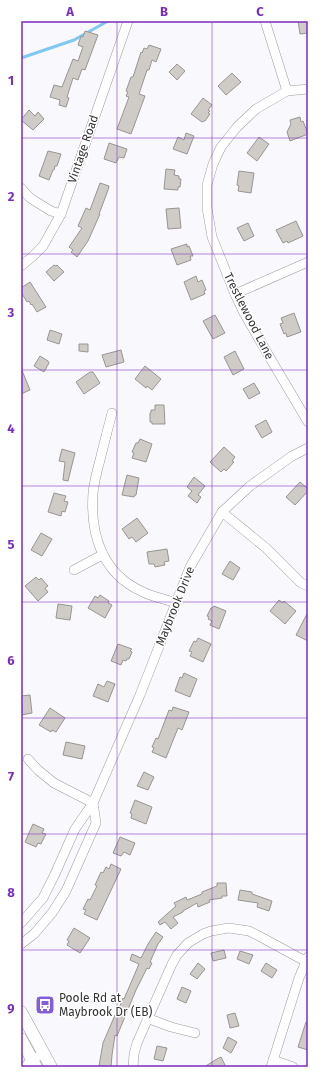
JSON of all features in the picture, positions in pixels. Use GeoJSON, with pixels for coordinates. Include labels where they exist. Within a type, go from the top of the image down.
{"type":"FeatureCollection","features":[{"type":"Feature","properties":{"kind":"main road"},"geometry":{"type":"LineString","coordinates":[[21,1012],[50,1067]]}},
{"type":"Feature","properties":{"kind":"main road"},"geometry":{"type":"LineString","coordinates":[[21,1038],[31,1065]]}},
{"type":"Feature","properties":{"kind":"street","name":"Vintage Road"},"geometry":{"type":"LineString","coordinates":[[21,266],[43,246],[61,214],[128,21]]}},
{"type":"Feature","properties":{"kind":"street"},"geometry":{"type":"LineString","coordinates":[[265,21],[287,91]]}},
{"type":"Feature","properties":{"kind":"street","name":"Trestlewood Lane"},"geometry":{"type":"LineString","coordinates":[[308,89],[287,91],[256,109],[237,127],[221,147],[213,164],[207,184],[207,208],[212,237],[235,294],[244,313],[308,422]]}},
{"type":"Feature","properties":{"kind":"street"},"geometry":{"type":"LineString","coordinates":[[21,188],[30,198],[50,210],[61,214]]}},
{"type":"Feature","properties":{"kind":"street"},"geometry":{"type":"LineString","coordinates":[[235,294],[308,262]]}},
{"type":"Feature","properties":{"kind":"street"},"geometry":{"type":"LineString","coordinates":[[112,412],[93,492],[93,522],[102,555],[123,580],[141,592],[176,603]]}},
{"type":"Feature","properties":{"kind":"street","name":"Maybrook Drive"},"geometry":{"type":"LineString","coordinates":[[21,923],[42,898],[55,874],[75,829],[93,803],[140,695],[190,567],[222,512],[250,486],[292,456],[308,448]]}},
{"type":"Feature","properties":{"kind":"street"},"geometry":{"type":"LineString","coordinates":[[222,512],[266,548],[301,582],[308,586]]}},
{"type":"Feature","properties":{"kind":"street"},"geometry":{"type":"LineString","coordinates":[[74,570],[102,555]]}},
{"type":"Feature","properties":{"kind":"street"},"geometry":{"type":"LineString","coordinates":[[21,944],[34,934],[52,913],[66,891],[96,823],[93,803],[54,783],[38,770],[28,759]]}},
{"type":"Feature","properties":{"kind":"street"},"geometry":{"type":"LineString","coordinates":[[133,1067],[136,1043],[177,955],[188,943],[195,939],[211,931],[229,928],[249,931],[307,959],[303,979],[272,1064],[294,1067]]}},
{"type":"Feature","properties":{"kind":"street"},"geometry":{"type":"LineString","coordinates":[[147,1018],[171,1027],[195,1033]]}},
{"type":"Feature","properties":{"kind":"street"},"geometry":{"type":"LineString","coordinates":[[31,1065],[43,1052]]}},
{"type":"Feature","properties":{"kind":"building"},"geometry":{"type":"Polygon","coordinates":[[[298,21],[308,21],[308,33],[300,34],[298,21]]]}},
{"type":"Feature","properties":{"kind":"building"},"geometry":{"type":"Polygon","coordinates":[[[85,31],[98,35],[85,70],[82,69],[78,80],[73,78],[67,97],[69,98],[66,107],[59,105],[60,100],[50,97],[54,85],[62,87],[73,59],[78,61],[83,47],[78,45],[81,36],[83,37],[85,31]]]}},
{"type":"Feature","properties":{"kind":"building"},"geometry":{"type":"Polygon","coordinates":[[[149,45],[161,49],[156,62],[152,60],[149,70],[147,70],[139,94],[145,96],[131,134],[117,129],[129,97],[126,96],[128,92],[126,91],[131,77],[133,77],[141,52],[142,53],[144,48],[147,49],[149,45]]]}},
{"type":"Feature","properties":{"kind":"building"},"geometry":{"type":"Polygon","coordinates":[[[177,64],[185,71],[177,80],[169,72],[177,64]]]}},
{"type":"Feature","properties":{"kind":"building"},"geometry":{"type":"Polygon","coordinates":[[[232,73],[241,82],[226,95],[218,86],[232,73]]]}},
{"type":"Feature","properties":{"kind":"building"},"geometry":{"type":"Polygon","coordinates":[[[203,98],[212,105],[208,110],[210,111],[208,113],[210,114],[205,121],[202,122],[191,114],[203,98]]]}},
{"type":"Feature","properties":{"kind":"building"},"geometry":{"type":"Polygon","coordinates":[[[29,110],[35,116],[38,112],[44,119],[33,130],[21,120],[29,110]]]}},
{"type":"Feature","properties":{"kind":"building"},"geometry":{"type":"Polygon","coordinates":[[[300,117],[301,122],[303,121],[308,134],[290,141],[287,132],[291,124],[290,120],[300,117]]]}},
{"type":"Feature","properties":{"kind":"building"},"geometry":{"type":"Polygon","coordinates":[[[186,133],[194,136],[187,154],[173,149],[178,137],[184,140],[186,133]]]}},
{"type":"Feature","properties":{"kind":"building"},"geometry":{"type":"Polygon","coordinates":[[[259,137],[269,144],[257,161],[247,153],[259,137]]]}},
{"type":"Feature","properties":{"kind":"building"},"geometry":{"type":"Polygon","coordinates":[[[109,143],[127,149],[124,158],[119,157],[116,163],[104,159],[109,143]]]}},
{"type":"Feature","properties":{"kind":"building"},"geometry":{"type":"Polygon","coordinates":[[[48,151],[61,154],[57,166],[55,166],[49,180],[39,176],[48,151]]]}},
{"type":"Feature","properties":{"kind":"building"},"geometry":{"type":"Polygon","coordinates":[[[166,169],[175,170],[174,175],[179,176],[179,179],[181,179],[178,190],[164,189],[166,169]]]}},
{"type":"Feature","properties":{"kind":"building"},"geometry":{"type":"Polygon","coordinates":[[[239,171],[254,173],[251,193],[238,191],[239,186],[237,185],[239,171]]]}},
{"type":"Feature","properties":{"kind":"building"},"geometry":{"type":"Polygon","coordinates":[[[100,183],[109,186],[108,190],[100,214],[88,241],[77,257],[71,252],[73,250],[69,247],[82,228],[78,226],[86,208],[90,210],[100,183]]]}},
{"type":"Feature","properties":{"kind":"building"},"geometry":{"type":"Polygon","coordinates":[[[179,208],[181,228],[168,229],[166,209],[179,208]]]}},
{"type":"Feature","properties":{"kind":"building"},"geometry":{"type":"Polygon","coordinates":[[[296,221],[303,236],[288,243],[287,241],[283,243],[276,230],[296,221]]]}},
{"type":"Feature","properties":{"kind":"building"},"geometry":{"type":"Polygon","coordinates":[[[248,223],[254,236],[244,241],[237,228],[248,223]]]}},
{"type":"Feature","properties":{"kind":"building"},"geometry":{"type":"Polygon","coordinates":[[[187,244],[187,247],[189,246],[193,256],[190,256],[191,260],[177,265],[171,249],[187,244]]]}},
{"type":"Feature","properties":{"kind":"building"},"geometry":{"type":"Polygon","coordinates":[[[54,265],[57,265],[64,272],[54,281],[46,272],[54,265]]]}},
{"type":"Feature","properties":{"kind":"building"},"geometry":{"type":"Polygon","coordinates":[[[196,276],[198,282],[202,280],[206,290],[204,291],[205,294],[191,300],[184,282],[196,276]]]}},
{"type":"Feature","properties":{"kind":"building"},"geometry":{"type":"Polygon","coordinates":[[[30,282],[46,307],[37,312],[29,301],[27,302],[21,292],[21,288],[30,282]]]}},
{"type":"Feature","properties":{"kind":"building"},"geometry":{"type":"Polygon","coordinates":[[[294,313],[301,332],[287,337],[286,333],[284,334],[280,324],[283,323],[281,318],[294,313]]]}},
{"type":"Feature","properties":{"kind":"building"},"geometry":{"type":"Polygon","coordinates":[[[215,315],[225,333],[213,339],[203,321],[215,315]]]}},
{"type":"Feature","properties":{"kind":"building"},"geometry":{"type":"Polygon","coordinates":[[[50,330],[62,334],[59,344],[47,340],[50,330]]]}},
{"type":"Feature","properties":{"kind":"building"},"geometry":{"type":"Polygon","coordinates":[[[79,344],[88,344],[88,352],[79,351],[79,344]]]}},
{"type":"Feature","properties":{"kind":"building"},"geometry":{"type":"Polygon","coordinates":[[[121,350],[124,362],[106,367],[102,355],[121,350]]]}},
{"type":"Feature","properties":{"kind":"building"},"geometry":{"type":"Polygon","coordinates":[[[235,351],[244,369],[233,375],[224,357],[235,351]]]}},
{"type":"Feature","properties":{"kind":"building"},"geometry":{"type":"Polygon","coordinates":[[[40,356],[49,363],[44,372],[34,366],[40,356]]]}},
{"type":"Feature","properties":{"kind":"building"},"geometry":{"type":"Polygon","coordinates":[[[145,366],[161,379],[152,390],[147,386],[146,388],[135,379],[145,366]]]}},
{"type":"Feature","properties":{"kind":"building"},"geometry":{"type":"Polygon","coordinates":[[[21,368],[30,390],[21,394],[21,368]]]}},
{"type":"Feature","properties":{"kind":"building"},"geometry":{"type":"Polygon","coordinates":[[[90,372],[93,372],[100,383],[84,394],[76,382],[90,372]]]}},
{"type":"Feature","properties":{"kind":"building"},"geometry":{"type":"Polygon","coordinates":[[[254,383],[260,393],[249,399],[243,389],[254,383]]]}},
{"type":"Feature","properties":{"kind":"building"},"geometry":{"type":"Polygon","coordinates":[[[155,405],[164,405],[165,424],[152,424],[152,422],[150,422],[150,413],[151,410],[155,410],[155,405]]]}},
{"type":"Feature","properties":{"kind":"building"},"geometry":{"type":"Polygon","coordinates":[[[266,420],[272,432],[262,438],[255,426],[266,420]]]}},
{"type":"Feature","properties":{"kind":"building"},"geometry":{"type":"Polygon","coordinates":[[[140,439],[152,444],[146,462],[132,458],[134,453],[132,452],[136,443],[138,443],[140,439]]]}},
{"type":"Feature","properties":{"kind":"building"},"geometry":{"type":"Polygon","coordinates":[[[224,447],[235,457],[232,461],[234,462],[226,471],[224,469],[221,472],[210,462],[224,447]]]}},
{"type":"Feature","properties":{"kind":"building"},"geometry":{"type":"Polygon","coordinates":[[[62,449],[75,453],[68,481],[63,480],[65,462],[59,461],[62,449]]]}},
{"type":"Feature","properties":{"kind":"building"},"geometry":{"type":"Polygon","coordinates":[[[127,475],[139,478],[136,495],[134,497],[122,495],[127,475]]]}},
{"type":"Feature","properties":{"kind":"building"},"geometry":{"type":"Polygon","coordinates":[[[194,477],[205,486],[198,495],[201,497],[197,503],[188,496],[192,491],[187,487],[194,477]]]}},
{"type":"Feature","properties":{"kind":"building"},"geometry":{"type":"Polygon","coordinates":[[[300,482],[308,489],[308,491],[295,505],[286,497],[300,482]]]}},
{"type":"Feature","properties":{"kind":"building"},"geometry":{"type":"Polygon","coordinates":[[[54,493],[66,496],[64,501],[68,502],[65,512],[62,511],[61,516],[48,512],[54,493]]]}},
{"type":"Feature","properties":{"kind":"building"},"geometry":{"type":"Polygon","coordinates":[[[137,518],[148,533],[136,542],[132,537],[129,539],[122,529],[137,518]]]}},
{"type":"Feature","properties":{"kind":"building"},"geometry":{"type":"Polygon","coordinates":[[[41,533],[52,539],[42,556],[31,550],[41,533]]]}},
{"type":"Feature","properties":{"kind":"building"},"geometry":{"type":"Polygon","coordinates":[[[167,549],[169,561],[164,562],[165,565],[155,567],[154,564],[149,564],[147,552],[167,549]]]}},
{"type":"Feature","properties":{"kind":"building"},"geometry":{"type":"Polygon","coordinates":[[[230,561],[240,568],[233,580],[222,574],[230,561]]]}},
{"type":"Feature","properties":{"kind":"building"},"geometry":{"type":"Polygon","coordinates":[[[36,577],[39,580],[41,578],[48,586],[45,588],[48,592],[38,601],[25,586],[36,577]]]}},
{"type":"Feature","properties":{"kind":"building"},"geometry":{"type":"Polygon","coordinates":[[[100,595],[112,605],[105,618],[88,608],[95,596],[98,598],[100,595]]]}},
{"type":"Feature","properties":{"kind":"building"},"geometry":{"type":"Polygon","coordinates":[[[279,600],[283,603],[284,601],[296,611],[285,624],[270,611],[279,600]]]}},
{"type":"Feature","properties":{"kind":"building"},"geometry":{"type":"Polygon","coordinates":[[[58,604],[72,606],[70,620],[56,618],[58,604]]]}},
{"type":"Feature","properties":{"kind":"building"},"geometry":{"type":"Polygon","coordinates":[[[214,606],[226,611],[219,629],[210,625],[212,621],[208,619],[209,617],[207,616],[211,608],[214,606]]]}},
{"type":"Feature","properties":{"kind":"building"},"geometry":{"type":"Polygon","coordinates":[[[308,612],[308,641],[296,635],[308,612]]]}},
{"type":"Feature","properties":{"kind":"building"},"geometry":{"type":"Polygon","coordinates":[[[198,638],[211,644],[203,662],[190,656],[192,652],[189,651],[194,641],[196,642],[198,638]]]}},
{"type":"Feature","properties":{"kind":"building"},"geometry":{"type":"Polygon","coordinates":[[[118,644],[132,649],[130,651],[132,652],[129,659],[126,661],[123,660],[121,665],[111,661],[118,644]]]}},
{"type":"Feature","properties":{"kind":"building"},"geometry":{"type":"Polygon","coordinates":[[[184,673],[197,679],[190,697],[175,691],[180,677],[182,678],[184,673]]]}},
{"type":"Feature","properties":{"kind":"building"},"geometry":{"type":"Polygon","coordinates":[[[107,681],[115,684],[108,702],[93,696],[98,684],[104,687],[107,681]]]}},
{"type":"Feature","properties":{"kind":"building"},"geometry":{"type":"Polygon","coordinates":[[[30,695],[32,713],[21,715],[21,696],[30,695]]]}},
{"type":"Feature","properties":{"kind":"building"},"geometry":{"type":"Polygon","coordinates":[[[173,707],[189,712],[182,730],[178,728],[166,758],[152,752],[154,748],[152,747],[156,738],[158,739],[169,710],[172,711],[173,707]]]}},
{"type":"Feature","properties":{"kind":"building"},"geometry":{"type":"Polygon","coordinates":[[[50,708],[65,718],[56,732],[52,730],[51,732],[39,725],[50,708]]]}},
{"type":"Feature","properties":{"kind":"building"},"geometry":{"type":"Polygon","coordinates":[[[66,742],[85,746],[82,759],[63,755],[66,742]]]}},
{"type":"Feature","properties":{"kind":"building"},"geometry":{"type":"Polygon","coordinates":[[[144,772],[154,777],[148,790],[137,786],[144,772]]]}},
{"type":"Feature","properties":{"kind":"building"},"geometry":{"type":"Polygon","coordinates":[[[135,800],[152,807],[146,824],[131,818],[132,814],[130,813],[135,800]]]}},
{"type":"Feature","properties":{"kind":"building"},"geometry":{"type":"Polygon","coordinates":[[[33,824],[44,829],[42,833],[46,834],[41,844],[38,843],[36,847],[25,842],[33,824]]]}},
{"type":"Feature","properties":{"kind":"building"},"geometry":{"type":"Polygon","coordinates":[[[120,837],[135,843],[130,855],[124,852],[121,856],[113,853],[120,837]]]}},
{"type":"Feature","properties":{"kind":"building"},"geometry":{"type":"Polygon","coordinates":[[[111,864],[121,869],[97,920],[84,914],[86,910],[83,909],[88,899],[90,900],[97,886],[95,885],[101,872],[103,873],[106,867],[109,869],[111,864]]]}},
{"type":"Feature","properties":{"kind":"building"},"geometry":{"type":"Polygon","coordinates":[[[217,883],[226,883],[227,896],[209,900],[210,902],[198,907],[197,903],[183,911],[173,917],[178,923],[171,929],[165,922],[160,925],[158,922],[176,906],[174,903],[186,897],[187,900],[202,894],[202,892],[217,886],[217,883]]]}},
{"type":"Feature","properties":{"kind":"building"},"geometry":{"type":"Polygon","coordinates":[[[240,890],[252,892],[252,894],[272,901],[269,911],[257,907],[258,903],[238,900],[240,890]]]}},
{"type":"Feature","properties":{"kind":"building"},"geometry":{"type":"Polygon","coordinates":[[[74,928],[90,938],[80,953],[67,945],[69,941],[67,940],[74,928]]]}},
{"type":"Feature","properties":{"kind":"building"},"geometry":{"type":"Polygon","coordinates":[[[156,932],[163,937],[158,944],[150,962],[152,963],[149,969],[147,968],[136,990],[117,1036],[115,1035],[111,1067],[99,1066],[103,1043],[139,964],[130,960],[132,954],[141,958],[156,932]]]}},
{"type":"Feature","properties":{"kind":"building"},"geometry":{"type":"Polygon","coordinates":[[[224,950],[226,958],[213,961],[211,953],[224,950]]]}},
{"type":"Feature","properties":{"kind":"building"},"geometry":{"type":"Polygon","coordinates":[[[240,951],[253,955],[249,964],[237,959],[240,951]]]}},
{"type":"Feature","properties":{"kind":"building"},"geometry":{"type":"Polygon","coordinates":[[[198,963],[205,969],[197,979],[190,974],[198,963]]]}},
{"type":"Feature","properties":{"kind":"building"},"geometry":{"type":"Polygon","coordinates":[[[266,963],[277,970],[272,978],[261,971],[266,963]]]}},
{"type":"Feature","properties":{"kind":"building"},"geometry":{"type":"Polygon","coordinates":[[[182,987],[191,991],[186,1003],[177,999],[182,987]]]}},
{"type":"Feature","properties":{"kind":"building"},"geometry":{"type":"Polygon","coordinates":[[[235,1013],[239,1026],[230,1028],[227,1015],[235,1013]]]}},
{"type":"Feature","properties":{"kind":"building"},"geometry":{"type":"Polygon","coordinates":[[[306,1022],[308,1022],[308,1050],[298,1047],[306,1022]]]}},
{"type":"Feature","properties":{"kind":"building"},"geometry":{"type":"Polygon","coordinates":[[[228,1037],[237,1042],[231,1053],[223,1048],[228,1037]]]}},
{"type":"Feature","properties":{"kind":"building"},"geometry":{"type":"Polygon","coordinates":[[[157,1046],[167,1048],[163,1061],[154,1059],[157,1046]]]}},
{"type":"Feature","properties":{"kind":"building"},"geometry":{"type":"Polygon","coordinates":[[[221,1057],[226,1067],[204,1067],[217,1059],[221,1057]]]}},
{"type":"Feature","properties":{"kind":"waterway"},"geometry":{"type":"LineString","coordinates":[[21,58],[74,40],[108,21]]}},
{"type":"Feature","properties":{"kind":"place","name":"Poole Rd at Maybrook Dr (EB)"},"geometry":{"type":"Point","coordinates":[45,1005]}}]}
